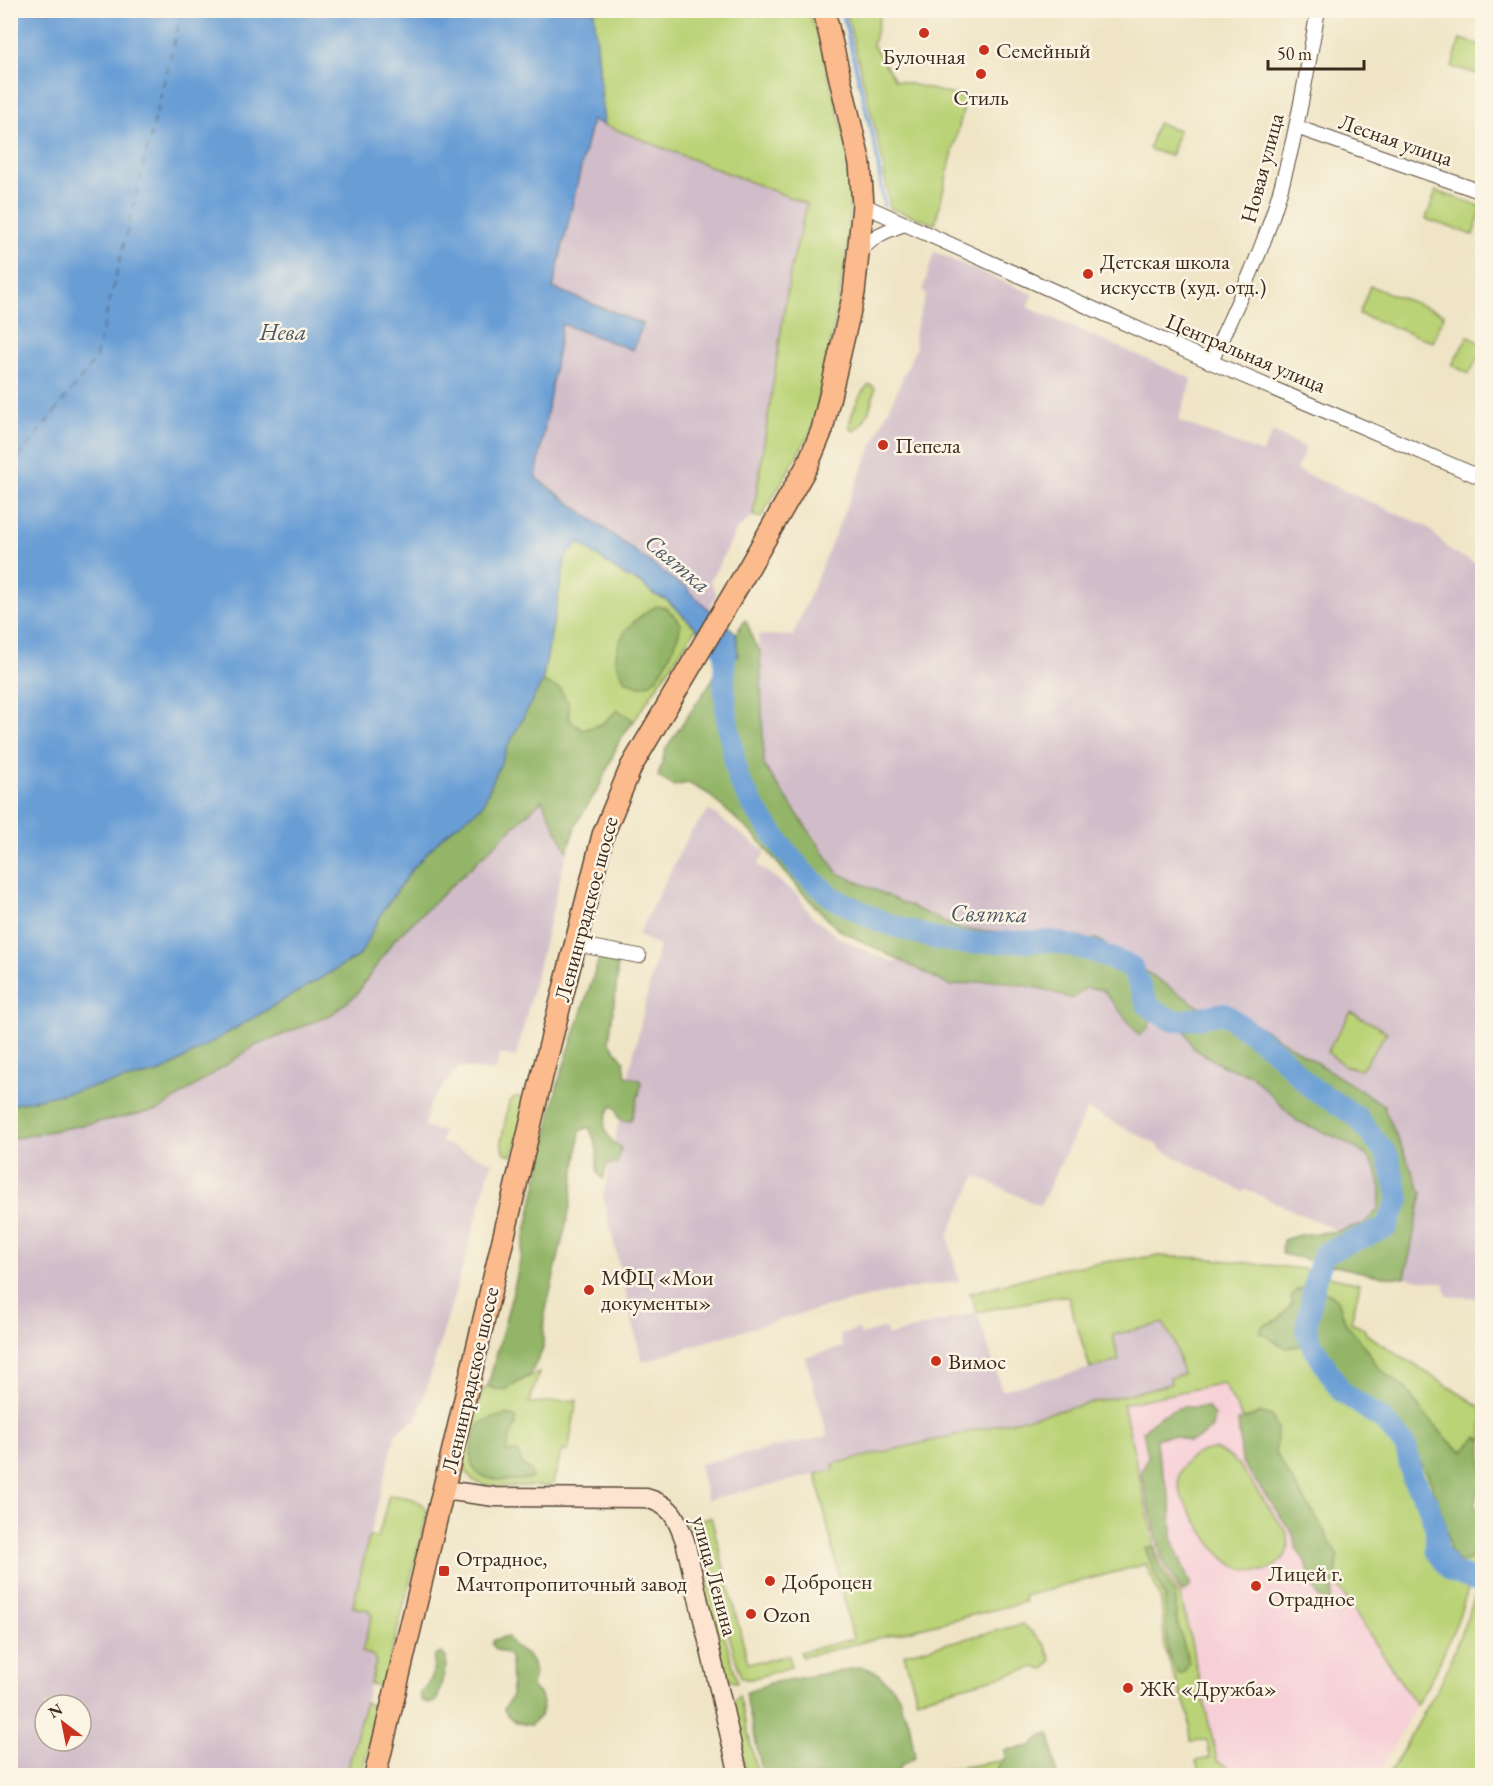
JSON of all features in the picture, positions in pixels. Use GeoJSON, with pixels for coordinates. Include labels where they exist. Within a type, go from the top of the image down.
{"type":"FeatureCollection","features":[{"type":"Feature","properties":{"kind":"main road","name":"Ленинградское шоссе"},"geometry":{"type":"LineString","coordinates":[[375,1776],[574,944],[603,835],[631,767],[807,466],[822,430],[854,292],[863,204],[860,164],[824,10]]}},
{"type":"Feature","properties":{"kind":"street","name":"Новая улица"},"geometry":{"type":"LineString","coordinates":[[1211,362],[1263,244],[1281,189],[1296,127],[1318,10]]}},
{"type":"Feature","properties":{"kind":"street","name":"Лесная улица"},"geometry":{"type":"LineString","coordinates":[[1296,127],[1482,192]]}},
{"type":"Feature","properties":{"kind":"street","name":"Центральная улица"},"geometry":{"type":"LineString","coordinates":[[863,204],[1211,362],[1482,478]]}},
{"type":"Feature","properties":{"kind":"street"},"geometry":{"type":"LineString","coordinates":[[858,255],[876,236],[905,224]]}},
{"type":"Feature","properties":{"kind":"street"},"geometry":{"type":"LineString","coordinates":[[574,944],[639,956]]}},
{"type":"Feature","properties":{"kind":"street","name":"улица Ленина"},"geometry":{"type":"LineString","coordinates":[[444,1490],[495,1497],[646,1498],[666,1506],[678,1521],[685,1540],[739,1776]]}},
{"type":"Feature","properties":{"kind":"shaded area"},"geometry":{"type":"Polygon","coordinates":[[[592,120],[807,204],[790,272],[753,516],[737,529],[710,582],[717,594],[709,609],[689,592],[687,587],[678,583],[536,478],[562,324],[633,349],[642,323],[553,288],[592,120]]]}},
{"type":"Feature","properties":{"kind":"shaded area"},"geometry":{"type":"Polygon","coordinates":[[[934,252],[1033,294],[1027,307],[1192,379],[1178,421],[1262,453],[1273,432],[1306,448],[1296,470],[1426,526],[1452,552],[1482,566],[1482,1298],[1447,1296],[1444,1283],[1405,1278],[1422,1193],[1385,1106],[1230,1007],[1198,1006],[1097,939],[960,929],[838,873],[764,766],[758,635],[793,636],[859,476],[916,348],[914,335],[926,293],[922,292],[934,252]]]}},
{"type":"Feature","properties":{"kind":"shaded area"},"geometry":{"type":"Polygon","coordinates":[[[542,800],[567,851],[516,1057],[500,1054],[495,1071],[459,1067],[430,1103],[424,1127],[443,1132],[441,1142],[492,1162],[417,1418],[396,1432],[364,1557],[353,1607],[368,1610],[372,1616],[362,1651],[373,1656],[376,1661],[346,1775],[11,1776],[11,1139],[159,1110],[253,1047],[332,1014],[356,995],[394,940],[542,800]]]}},
{"type":"Feature","properties":{"kind":"shaded area"},"geometry":{"type":"Polygon","coordinates":[[[709,810],[765,852],[758,865],[799,896],[811,916],[839,938],[892,962],[899,961],[951,986],[993,980],[1043,989],[1072,999],[1085,988],[1103,990],[1138,1035],[1151,1019],[1184,1028],[1193,1048],[1223,1066],[1251,1075],[1297,1121],[1338,1138],[1364,1153],[1376,1168],[1381,1190],[1378,1209],[1366,1223],[1338,1231],[1246,1189],[1243,1192],[1087,1109],[1040,1206],[976,1176],[948,1235],[959,1281],[897,1291],[818,1309],[642,1362],[603,1197],[659,946],[638,935],[690,833],[709,810]]]}},
{"type":"Feature","properties":{"kind":"shaded area"},"geometry":{"type":"Polygon","coordinates":[[[977,1312],[1002,1390],[1119,1361],[1113,1335],[1163,1323],[1173,1339],[1183,1374],[1171,1384],[833,1464],[834,1470],[707,1500],[699,1464],[828,1436],[805,1357],[843,1347],[840,1334],[859,1329],[861,1335],[885,1328],[888,1336],[977,1312]]]}},
{"type":"Feature","properties":{"kind":"shaded area","name":"Лицей г. Отрадное"},"geometry":{"type":"Polygon","coordinates":[[[1223,1383],[1331,1575],[1416,1705],[1381,1769],[1356,1776],[1239,1775],[1217,1760],[1181,1597],[1158,1559],[1123,1404],[1223,1383]]]}},
{"type":"Feature","properties":{"kind":"green space"},"geometry":{"type":"Polygon","coordinates":[[[594,11],[809,11],[824,56],[849,157],[851,192],[848,243],[836,317],[813,428],[761,518],[753,516],[790,272],[807,204],[604,125],[594,11]]]}},
{"type":"Feature","properties":{"kind":"green space"},"geometry":{"type":"Polygon","coordinates":[[[846,11],[881,11],[873,45],[895,80],[966,98],[935,224],[890,208],[881,153],[846,11]]]}},
{"type":"Feature","properties":{"kind":"green space"},"geometry":{"type":"Polygon","coordinates":[[[1460,39],[1482,45],[1479,74],[1452,67],[1460,39]]]}},
{"type":"Feature","properties":{"kind":"green space"},"geometry":{"type":"Polygon","coordinates":[[[1157,123],[1179,130],[1171,156],[1149,149],[1157,123]]]}},
{"type":"Feature","properties":{"kind":"green space"},"geometry":{"type":"Polygon","coordinates":[[[1436,191],[1482,207],[1473,235],[1426,219],[1436,191]]]}},
{"type":"Feature","properties":{"kind":"green space"},"geometry":{"type":"Polygon","coordinates":[[[1370,286],[1444,314],[1433,342],[1359,314],[1370,286]]]}},
{"type":"Feature","properties":{"kind":"green space"},"geometry":{"type":"Polygon","coordinates":[[[1468,336],[1482,344],[1482,350],[1469,374],[1452,365],[1468,336]]]}},
{"type":"Feature","properties":{"kind":"green space"},"geometry":{"type":"Polygon","coordinates":[[[869,385],[875,389],[870,407],[866,418],[854,431],[850,429],[853,412],[862,393],[869,385]]]}},
{"type":"Feature","properties":{"kind":"green space"},"geometry":{"type":"Polygon","coordinates":[[[579,542],[625,576],[641,583],[653,594],[667,600],[696,628],[634,721],[618,710],[602,724],[583,730],[570,721],[568,703],[560,689],[542,682],[566,556],[579,542]]]}},
{"type":"Feature","properties":{"kind":"green space"},"geometry":{"type":"Polygon","coordinates":[[[657,606],[667,608],[681,624],[662,670],[650,683],[643,686],[636,685],[625,680],[616,661],[617,650],[629,627],[642,615],[657,606]]]}},
{"type":"Feature","properties":{"kind":"green space"},"geometry":{"type":"Polygon","coordinates":[[[745,620],[760,651],[764,766],[838,873],[960,929],[1097,939],[1198,1006],[1229,1007],[1385,1106],[1422,1193],[1405,1278],[1379,1276],[1282,1254],[1283,1240],[1299,1235],[1338,1231],[1366,1223],[1378,1209],[1381,1190],[1376,1168],[1364,1153],[1338,1138],[1297,1121],[1251,1075],[1223,1066],[1193,1048],[1184,1028],[1151,1019],[1148,1028],[1139,1035],[1103,990],[1085,988],[1072,999],[1043,989],[993,980],[951,986],[837,929],[798,888],[757,838],[707,793],[688,783],[674,786],[658,777],[666,748],[711,682],[723,658],[738,657],[736,633],[745,620]]]}},
{"type":"Feature","properties":{"kind":"green space"},"geometry":{"type":"Polygon","coordinates":[[[542,682],[560,689],[568,703],[570,721],[583,730],[602,724],[618,710],[634,721],[620,739],[599,788],[577,822],[567,851],[542,800],[394,940],[356,995],[332,1014],[253,1047],[159,1110],[11,1139],[10,1105],[161,1072],[360,955],[382,912],[413,868],[443,836],[482,806],[508,746],[542,682]]]}},
{"type":"Feature","properties":{"kind":"green space"},"geometry":{"type":"Polygon","coordinates":[[[599,959],[617,960],[617,980],[609,1042],[624,1061],[626,1076],[640,1080],[642,1083],[631,1121],[623,1121],[618,1117],[617,1109],[612,1106],[608,1112],[605,1129],[615,1144],[621,1148],[617,1163],[607,1165],[603,1179],[597,1170],[596,1148],[589,1127],[580,1131],[570,1207],[544,1318],[543,1349],[530,1375],[507,1389],[497,1390],[488,1386],[515,1284],[558,1083],[599,959]]]}},
{"type":"Feature","properties":{"kind":"green space"},"geometry":{"type":"Polygon","coordinates":[[[1351,1012],[1387,1032],[1361,1070],[1345,1066],[1327,1052],[1351,1012]]]}},
{"type":"Feature","properties":{"kind":"green space"},"geometry":{"type":"Polygon","coordinates":[[[516,1097],[525,1101],[525,1107],[515,1148],[511,1155],[505,1153],[501,1143],[509,1102],[516,1097]]]}},
{"type":"Feature","properties":{"kind":"green space"},"geometry":{"type":"Polygon","coordinates":[[[1156,1256],[1203,1258],[1303,1269],[1360,1284],[1351,1322],[1364,1328],[1366,1334],[1482,1408],[1482,1441],[1477,1437],[1463,1451],[1454,1446],[1422,1413],[1407,1390],[1378,1367],[1346,1324],[1338,1300],[1292,1304],[1277,1320],[1264,1325],[1286,1348],[1299,1346],[1325,1350],[1372,1403],[1384,1412],[1403,1444],[1414,1451],[1429,1477],[1445,1522],[1450,1550],[1479,1546],[1482,1534],[1482,1549],[1458,1619],[1435,1673],[1416,1705],[1331,1575],[1223,1383],[1123,1404],[1158,1559],[1181,1597],[1217,1760],[1239,1775],[1200,1775],[1196,1761],[1210,1758],[1207,1740],[1191,1741],[1189,1716],[1165,1651],[1161,1600],[1146,1564],[1024,1596],[1025,1602],[802,1657],[800,1652],[853,1639],[816,1474],[834,1470],[833,1464],[1171,1384],[1170,1378],[1183,1374],[1173,1339],[1163,1323],[1113,1335],[1119,1361],[1090,1368],[1068,1297],[1060,1296],[977,1312],[970,1293],[1055,1270],[1156,1256]]]}},
{"type":"Feature","properties":{"kind":"green space"},"geometry":{"type":"Polygon","coordinates":[[[1314,1285],[1338,1300],[1346,1324],[1378,1367],[1407,1390],[1423,1413],[1454,1446],[1463,1451],[1477,1437],[1482,1441],[1482,1480],[1475,1504],[1483,1527],[1481,1540],[1468,1560],[1458,1562],[1450,1550],[1445,1522],[1429,1477],[1414,1451],[1403,1444],[1384,1412],[1343,1382],[1325,1350],[1299,1346],[1286,1348],[1259,1332],[1264,1325],[1277,1320],[1292,1304],[1291,1297],[1297,1290],[1314,1285]]]}},
{"type":"Feature","properties":{"kind":"green space"},"geometry":{"type":"Polygon","coordinates":[[[539,1373],[529,1403],[577,1400],[568,1452],[562,1450],[552,1486],[485,1485],[472,1480],[466,1471],[465,1447],[482,1390],[488,1386],[503,1389],[539,1373]]]}},
{"type":"Feature","properties":{"kind":"green space"},"geometry":{"type":"Polygon","coordinates":[[[1182,1407],[1208,1407],[1214,1416],[1212,1428],[1189,1442],[1173,1436],[1156,1439],[1157,1451],[1171,1502],[1172,1539],[1191,1586],[1182,1593],[1162,1559],[1141,1473],[1148,1456],[1143,1431],[1161,1416],[1182,1407]]]}},
{"type":"Feature","properties":{"kind":"green space"},"geometry":{"type":"Polygon","coordinates":[[[1261,1413],[1272,1416],[1277,1428],[1276,1452],[1281,1463],[1325,1532],[1338,1557],[1336,1580],[1330,1602],[1319,1598],[1307,1565],[1295,1546],[1293,1534],[1242,1462],[1238,1421],[1261,1413]]]}},
{"type":"Feature","properties":{"kind":"green space"},"geometry":{"type":"Polygon","coordinates":[[[506,1414],[516,1418],[516,1425],[506,1452],[517,1452],[523,1465],[531,1471],[532,1478],[516,1481],[487,1478],[473,1468],[471,1452],[480,1423],[506,1414]]]}},
{"type":"Feature","properties":{"kind":"green space"},"geometry":{"type":"Polygon","coordinates":[[[1215,1449],[1239,1465],[1287,1533],[1286,1555],[1271,1568],[1261,1571],[1245,1570],[1228,1561],[1208,1540],[1182,1497],[1179,1479],[1183,1465],[1200,1452],[1215,1449]]]}},
{"type":"Feature","properties":{"kind":"green space"},"geometry":{"type":"Polygon","coordinates":[[[389,1495],[416,1500],[428,1511],[383,1687],[370,1684],[376,1661],[373,1656],[362,1651],[372,1616],[368,1610],[353,1607],[369,1536],[378,1538],[389,1495]]]}},
{"type":"Feature","properties":{"kind":"green space"},"geometry":{"type":"Polygon","coordinates":[[[711,1517],[748,1663],[789,1655],[791,1667],[751,1679],[741,1677],[696,1521],[711,1517]]]}},
{"type":"Feature","properties":{"kind":"green space"},"geometry":{"type":"Polygon","coordinates":[[[691,1522],[737,1682],[730,1681],[725,1676],[686,1524],[691,1522]]]}},
{"type":"Feature","properties":{"kind":"green space"},"geometry":{"type":"Polygon","coordinates":[[[1153,1546],[1156,1561],[1176,1597],[1176,1618],[1189,1663],[1184,1672],[1178,1674],[1168,1654],[1165,1599],[1145,1548],[1153,1546]]]}},
{"type":"Feature","properties":{"kind":"green space"},"geometry":{"type":"Polygon","coordinates":[[[1482,1579],[1482,1775],[1388,1776],[1443,1679],[1482,1579]]]}},
{"type":"Feature","properties":{"kind":"green space"},"geometry":{"type":"Polygon","coordinates":[[[1023,1624],[1045,1645],[1051,1660],[1045,1669],[1036,1667],[917,1699],[904,1654],[1023,1624]]]}},
{"type":"Feature","properties":{"kind":"green space"},"geometry":{"type":"Polygon","coordinates":[[[508,1637],[518,1650],[528,1656],[533,1665],[532,1687],[541,1696],[543,1703],[540,1716],[531,1725],[515,1721],[504,1710],[512,1695],[511,1660],[508,1654],[495,1649],[492,1644],[494,1640],[508,1637]]]}},
{"type":"Feature","properties":{"kind":"green space"},"geometry":{"type":"Polygon","coordinates":[[[441,1653],[446,1657],[446,1666],[437,1701],[429,1704],[421,1700],[420,1694],[432,1678],[435,1656],[441,1653]]]}},
{"type":"Feature","properties":{"kind":"green space"},"geometry":{"type":"Polygon","coordinates":[[[862,1667],[875,1671],[900,1698],[902,1710],[909,1721],[915,1758],[903,1764],[894,1775],[763,1775],[745,1693],[770,1683],[862,1667]]]}},
{"type":"Feature","properties":{"kind":"green space"},"geometry":{"type":"Polygon","coordinates":[[[739,1695],[758,1775],[746,1775],[730,1707],[739,1695]]]}},
{"type":"Feature","properties":{"kind":"green space"},"geometry":{"type":"Polygon","coordinates":[[[365,1703],[378,1707],[362,1775],[346,1775],[365,1703]]]}},
{"type":"Feature","properties":{"kind":"green space"},"geometry":{"type":"Polygon","coordinates":[[[1050,1734],[1057,1775],[995,1775],[1000,1764],[1005,1760],[1005,1750],[1031,1746],[1042,1736],[1050,1734]]]}},
{"type":"Feature","properties":{"kind":"green space"},"geometry":{"type":"Polygon","coordinates":[[[1005,1760],[1000,1764],[995,1775],[924,1776],[924,1774],[1005,1760]]]}},
{"type":"Feature","properties":{"kind":"water","name":"Нева"},"geometry":{"type":"Polygon","coordinates":[[[10,11],[594,11],[604,125],[592,120],[553,288],[643,324],[633,350],[562,324],[536,478],[678,583],[687,587],[689,592],[736,633],[738,657],[723,658],[667,600],[653,594],[641,583],[625,576],[579,543],[566,556],[542,682],[508,746],[482,806],[443,836],[413,868],[382,912],[360,955],[161,1072],[11,1105],[10,11]]]}},
{"type":"Feature","properties":{"kind":"waterway"},"geometry":{"type":"LineString","coordinates":[[842,10],[876,151],[884,205]]}},
{"type":"Feature","properties":{"kind":"waterway","name":"Святка"},"geometry":{"type":"LineString","coordinates":[[715,630],[725,653],[724,683],[727,719],[738,779],[756,810],[784,849],[804,873],[833,898],[882,922],[937,939],[964,943],[1051,941],[1093,951],[1132,967],[1147,1004],[1157,1012],[1173,1021],[1224,1013],[1278,1053],[1309,1086],[1356,1116],[1388,1156],[1399,1199],[1386,1228],[1324,1254],[1316,1277],[1306,1328],[1311,1343],[1341,1391],[1384,1421],[1406,1447],[1413,1479],[1427,1502],[1436,1529],[1436,1550],[1451,1571],[1482,1584]]}},
{"type":"Feature","properties":{"kind":"ferry route"},"geometry":{"type":"LineString","coordinates":[[10,469],[95,360],[182,10]]}},
{"type":"Feature","properties":{"kind":"place","name":"Булочная"},"geometry":{"type":"Point","coordinates":[924,33]}},
{"type":"Feature","properties":{"kind":"place","name":"Семейный"},"geometry":{"type":"Point","coordinates":[984,50]}},
{"type":"Feature","properties":{"kind":"place","name":"Стиль"},"geometry":{"type":"Point","coordinates":[981,74]}},
{"type":"Feature","properties":{"kind":"place","name":"Детская школа искусств (худ. отд.)"},"geometry":{"type":"Point","coordinates":[1088,274]}},
{"type":"Feature","properties":{"kind":"place","name":"Пепела"},"geometry":{"type":"Point","coordinates":[883,445]}},
{"type":"Feature","properties":{"kind":"place","name":"МФЦ «Мои документы»"},"geometry":{"type":"Point","coordinates":[589,1290]}},
{"type":"Feature","properties":{"kind":"place","name":"Вимос"},"geometry":{"type":"Point","coordinates":[936,1361]}},
{"type":"Feature","properties":{"kind":"place","name":"Отрадное, Мачтопропиточный завод"},"geometry":{"type":"Point","coordinates":[444,1571]}},
{"type":"Feature","properties":{"kind":"place","name":"Доброцен"},"geometry":{"type":"Point","coordinates":[770,1581]}},
{"type":"Feature","properties":{"kind":"place","name":"Лицей г. Отрадное"},"geometry":{"type":"Point","coordinates":[1256,1586]}},
{"type":"Feature","properties":{"kind":"place","name":"Ozon"},"geometry":{"type":"Point","coordinates":[751,1614]}},
{"type":"Feature","properties":{"kind":"place","name":"ЖК «Дружба»"},"geometry":{"type":"Point","coordinates":[1128,1688]}}]}
